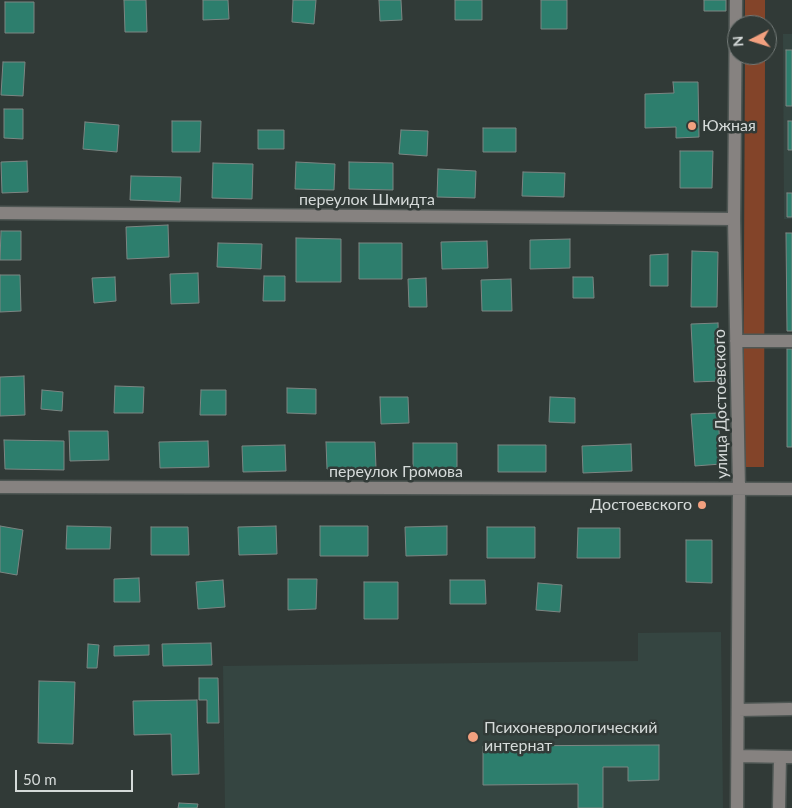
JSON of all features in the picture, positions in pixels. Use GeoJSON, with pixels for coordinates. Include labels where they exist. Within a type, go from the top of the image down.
{"type":"FeatureCollection","features":[{"type":"Feature","properties":{"kind":"street","name":"улица Достоевского"},"geometry":{"type":"LineString","coordinates":[[736,0],[734,219],[739,489],[737,808]]}},
{"type":"Feature","properties":{"kind":"street","name":"переулок Шмидта"},"geometry":{"type":"LineString","coordinates":[[0,213],[734,219]]}},
{"type":"Feature","properties":{"kind":"street"},"geometry":{"type":"LineString","coordinates":[[736,341],[792,341]]}},
{"type":"Feature","properties":{"kind":"street","name":"переулок Громова"},"geometry":{"type":"LineString","coordinates":[[0,486],[792,489]]}},
{"type":"Feature","properties":{"kind":"street"},"geometry":{"type":"LineString","coordinates":[[738,710],[790,709]]}},
{"type":"Feature","properties":{"kind":"street"},"geometry":{"type":"LineString","coordinates":[[738,756],[786,757],[779,808]]}},
{"type":"Feature","properties":{"kind":"shaded area"},"geometry":{"type":"Polygon","coordinates":[[[745,0],[765,0],[765,15],[745,15],[745,0]]]}},
{"type":"Feature","properties":{"kind":"shaded area"},"geometry":{"type":"Polygon","coordinates":[[[783,34],[792,34],[792,219],[784,219],[783,34]]]}},
{"type":"Feature","properties":{"kind":"shaded area"},"geometry":{"type":"Polygon","coordinates":[[[745,65],[765,65],[764,467],[743,467],[745,65]]]}},
{"type":"Feature","properties":{"kind":"shaded area","name":"Психоневрологический интернат"},"geometry":{"type":"Polygon","coordinates":[[[721,632],[723,808],[225,808],[223,666],[638,661],[638,633],[721,632]]]}},
{"type":"Feature","properties":{"kind":"building"},"geometry":{"type":"Polygon","coordinates":[[[124,0],[146,0],[147,32],[125,32],[124,0]]]}},
{"type":"Feature","properties":{"kind":"building"},"geometry":{"type":"Polygon","coordinates":[[[203,0],[228,0],[229,19],[203,20],[203,0]]]}},
{"type":"Feature","properties":{"kind":"building"},"geometry":{"type":"Polygon","coordinates":[[[293,0],[316,0],[314,24],[292,22],[293,0]]]}},
{"type":"Feature","properties":{"kind":"building"},"geometry":{"type":"Polygon","coordinates":[[[379,0],[401,0],[402,20],[380,21],[379,0]]]}},
{"type":"Feature","properties":{"kind":"building"},"geometry":{"type":"Polygon","coordinates":[[[455,0],[482,0],[482,20],[455,20],[455,0]]]}},
{"type":"Feature","properties":{"kind":"building"},"geometry":{"type":"Polygon","coordinates":[[[541,0],[567,0],[567,29],[541,29],[541,0]]]}},
{"type":"Feature","properties":{"kind":"building"},"geometry":{"type":"Polygon","coordinates":[[[704,0],[726,0],[726,11],[704,11],[704,0]]]}},
{"type":"Feature","properties":{"kind":"building"},"geometry":{"type":"Polygon","coordinates":[[[5,2],[34,2],[34,33],[5,33],[5,2]]]}},
{"type":"Feature","properties":{"kind":"building"},"geometry":{"type":"Polygon","coordinates":[[[786,50],[792,50],[792,106],[786,106],[786,50]]]}},
{"type":"Feature","properties":{"kind":"building"},"geometry":{"type":"Polygon","coordinates":[[[3,62],[25,62],[23,96],[1,95],[3,62]]]}},
{"type":"Feature","properties":{"kind":"building"},"geometry":{"type":"Polygon","coordinates":[[[673,82],[698,82],[699,137],[676,138],[676,127],[645,128],[645,94],[674,93],[673,82]]]}},
{"type":"Feature","properties":{"kind":"building"},"geometry":{"type":"Polygon","coordinates":[[[4,109],[23,109],[23,139],[4,138],[4,109]]]}},
{"type":"Feature","properties":{"kind":"building"},"geometry":{"type":"Polygon","coordinates":[[[172,121],[201,121],[200,152],[172,152],[172,121]]]}},
{"type":"Feature","properties":{"kind":"building"},"geometry":{"type":"Polygon","coordinates":[[[788,121],[792,121],[792,150],[788,150],[788,121]]]}},
{"type":"Feature","properties":{"kind":"building"},"geometry":{"type":"Polygon","coordinates":[[[85,122],[119,125],[117,152],[83,149],[85,122]]]}},
{"type":"Feature","properties":{"kind":"building"},"geometry":{"type":"Polygon","coordinates":[[[483,128],[516,128],[516,152],[483,152],[483,128]]]}},
{"type":"Feature","properties":{"kind":"building"},"geometry":{"type":"Polygon","coordinates":[[[258,130],[284,130],[284,149],[258,149],[258,130]]]}},
{"type":"Feature","properties":{"kind":"building"},"geometry":{"type":"Polygon","coordinates":[[[401,130],[428,131],[427,156],[399,154],[401,130]]]}},
{"type":"Feature","properties":{"kind":"building"},"geometry":{"type":"Polygon","coordinates":[[[680,151],[713,151],[712,188],[680,188],[680,151]]]}},
{"type":"Feature","properties":{"kind":"building"},"geometry":{"type":"Polygon","coordinates":[[[27,161],[28,192],[2,193],[1,162],[27,161]]]}},
{"type":"Feature","properties":{"kind":"building"},"geometry":{"type":"Polygon","coordinates":[[[296,162],[335,164],[334,190],[295,189],[296,162]]]}},
{"type":"Feature","properties":{"kind":"building"},"geometry":{"type":"Polygon","coordinates":[[[349,162],[393,163],[393,190],[349,189],[349,162]]]}},
{"type":"Feature","properties":{"kind":"building"},"geometry":{"type":"Polygon","coordinates":[[[213,163],[253,164],[252,199],[212,198],[213,163]]]}},
{"type":"Feature","properties":{"kind":"building"},"geometry":{"type":"Polygon","coordinates":[[[438,169],[476,171],[475,198],[437,197],[438,169]]]}},
{"type":"Feature","properties":{"kind":"building"},"geometry":{"type":"Polygon","coordinates":[[[523,172],[565,173],[564,197],[522,196],[523,172]]]}},
{"type":"Feature","properties":{"kind":"building"},"geometry":{"type":"Polygon","coordinates":[[[131,176],[181,177],[180,202],[130,200],[131,176]]]}},
{"type":"Feature","properties":{"kind":"building"},"geometry":{"type":"Polygon","coordinates":[[[787,193],[792,193],[792,217],[787,217],[787,193]]]}},
{"type":"Feature","properties":{"kind":"building"},"geometry":{"type":"Polygon","coordinates":[[[168,225],[169,257],[127,259],[126,227],[168,225]]]}},
{"type":"Feature","properties":{"kind":"building"},"geometry":{"type":"Polygon","coordinates":[[[1,231],[21,231],[21,260],[0,260],[1,231]]]}},
{"type":"Feature","properties":{"kind":"building"},"geometry":{"type":"Polygon","coordinates":[[[786,233],[792,233],[792,331],[787,331],[786,233]]]}},
{"type":"Feature","properties":{"kind":"building"},"geometry":{"type":"Polygon","coordinates":[[[296,238],[341,239],[341,282],[296,282],[296,238]]]}},
{"type":"Feature","properties":{"kind":"building"},"geometry":{"type":"Polygon","coordinates":[[[570,239],[570,268],[530,269],[530,240],[570,239]]]}},
{"type":"Feature","properties":{"kind":"building"},"geometry":{"type":"Polygon","coordinates":[[[487,241],[488,268],[442,269],[441,242],[487,241]]]}},
{"type":"Feature","properties":{"kind":"building"},"geometry":{"type":"Polygon","coordinates":[[[218,243],[262,244],[261,269],[217,267],[218,243]]]}},
{"type":"Feature","properties":{"kind":"building"},"geometry":{"type":"Polygon","coordinates":[[[359,243],[402,243],[402,279],[359,279],[359,243]]]}},
{"type":"Feature","properties":{"kind":"building"},"geometry":{"type":"Polygon","coordinates":[[[692,251],[718,252],[717,307],[691,307],[692,251]]]}},
{"type":"Feature","properties":{"kind":"building"},"geometry":{"type":"Polygon","coordinates":[[[668,254],[668,286],[650,286],[650,255],[668,254]]]}},
{"type":"Feature","properties":{"kind":"building"},"geometry":{"type":"Polygon","coordinates":[[[198,273],[199,303],[171,304],[170,274],[198,273]]]}},
{"type":"Feature","properties":{"kind":"building"},"geometry":{"type":"Polygon","coordinates":[[[0,275],[20,275],[21,311],[0,312],[0,275]]]}},
{"type":"Feature","properties":{"kind":"building"},"geometry":{"type":"Polygon","coordinates":[[[264,276],[285,276],[285,301],[263,301],[264,276]]]}},
{"type":"Feature","properties":{"kind":"building"},"geometry":{"type":"Polygon","coordinates":[[[115,277],[116,301],[94,303],[92,278],[115,277]]]}},
{"type":"Feature","properties":{"kind":"building"},"geometry":{"type":"Polygon","coordinates":[[[573,277],[593,277],[594,298],[573,298],[573,277]]]}},
{"type":"Feature","properties":{"kind":"building"},"geometry":{"type":"Polygon","coordinates":[[[426,278],[427,307],[409,307],[408,279],[426,278]]]}},
{"type":"Feature","properties":{"kind":"building"},"geometry":{"type":"Polygon","coordinates":[[[511,279],[512,311],[482,311],[481,280],[511,279]]]}},
{"type":"Feature","properties":{"kind":"building"},"geometry":{"type":"Polygon","coordinates":[[[718,323],[720,381],[694,382],[691,324],[718,323]]]}},
{"type":"Feature","properties":{"kind":"building"},"geometry":{"type":"Polygon","coordinates":[[[787,349],[792,349],[792,447],[787,447],[787,349]]]}},
{"type":"Feature","properties":{"kind":"building"},"geometry":{"type":"Polygon","coordinates":[[[24,376],[25,415],[0,416],[0,377],[24,376]]]}},
{"type":"Feature","properties":{"kind":"building"},"geometry":{"type":"Polygon","coordinates":[[[115,386],[144,387],[143,413],[114,413],[115,386]]]}},
{"type":"Feature","properties":{"kind":"building"},"geometry":{"type":"Polygon","coordinates":[[[287,388],[316,389],[316,414],[287,413],[287,388]]]}},
{"type":"Feature","properties":{"kind":"building"},"geometry":{"type":"Polygon","coordinates":[[[42,390],[63,392],[62,411],[41,409],[42,390]]]}},
{"type":"Feature","properties":{"kind":"building"},"geometry":{"type":"Polygon","coordinates":[[[201,390],[226,390],[226,415],[200,415],[201,390]]]}},
{"type":"Feature","properties":{"kind":"building"},"geometry":{"type":"Polygon","coordinates":[[[380,397],[408,397],[409,423],[381,424],[380,397]]]}},
{"type":"Feature","properties":{"kind":"building"},"geometry":{"type":"Polygon","coordinates":[[[550,397],[575,398],[575,423],[549,422],[550,397]]]}},
{"type":"Feature","properties":{"kind":"building"},"geometry":{"type":"Polygon","coordinates":[[[718,413],[721,464],[695,466],[691,414],[718,413]]]}},
{"type":"Feature","properties":{"kind":"building"},"geometry":{"type":"Polygon","coordinates":[[[69,431],[108,431],[109,460],[70,461],[69,431]]]}},
{"type":"Feature","properties":{"kind":"building"},"geometry":{"type":"Polygon","coordinates":[[[4,440],[64,441],[64,470],[5,469],[4,440]]]}},
{"type":"Feature","properties":{"kind":"building"},"geometry":{"type":"Polygon","coordinates":[[[208,441],[209,467],[160,468],[159,442],[208,441]]]}},
{"type":"Feature","properties":{"kind":"building"},"geometry":{"type":"Polygon","coordinates":[[[326,442],[375,442],[376,468],[327,469],[326,442]]]}},
{"type":"Feature","properties":{"kind":"building"},"geometry":{"type":"Polygon","coordinates":[[[413,443],[457,443],[457,469],[413,470],[413,443]]]}},
{"type":"Feature","properties":{"kind":"building"},"geometry":{"type":"Polygon","coordinates":[[[631,444],[632,471],[583,473],[582,446],[631,444]]]}},
{"type":"Feature","properties":{"kind":"building"},"geometry":{"type":"Polygon","coordinates":[[[285,445],[286,471],[243,472],[242,446],[285,445]]]}},
{"type":"Feature","properties":{"kind":"building"},"geometry":{"type":"Polygon","coordinates":[[[498,445],[546,445],[546,472],[498,472],[498,445]]]}},
{"type":"Feature","properties":{"kind":"building"},"geometry":{"type":"Polygon","coordinates":[[[0,526],[23,530],[17,575],[0,572],[0,526]]]}},
{"type":"Feature","properties":{"kind":"building"},"geometry":{"type":"Polygon","coordinates":[[[67,526],[111,527],[110,549],[66,549],[67,526]]]}},
{"type":"Feature","properties":{"kind":"building"},"geometry":{"type":"Polygon","coordinates":[[[276,526],[277,554],[239,555],[238,527],[276,526]]]}},
{"type":"Feature","properties":{"kind":"building"},"geometry":{"type":"Polygon","coordinates":[[[320,526],[368,526],[368,556],[320,556],[320,526]]]}},
{"type":"Feature","properties":{"kind":"building"},"geometry":{"type":"Polygon","coordinates":[[[447,526],[447,555],[406,556],[405,527],[447,526]]]}},
{"type":"Feature","properties":{"kind":"building"},"geometry":{"type":"Polygon","coordinates":[[[151,527],[188,527],[189,555],[151,555],[151,527]]]}},
{"type":"Feature","properties":{"kind":"building"},"geometry":{"type":"Polygon","coordinates":[[[487,527],[535,527],[535,558],[487,558],[487,527]]]}},
{"type":"Feature","properties":{"kind":"building"},"geometry":{"type":"Polygon","coordinates":[[[578,528],[620,528],[620,558],[577,558],[578,528]]]}},
{"type":"Feature","properties":{"kind":"building"},"geometry":{"type":"Polygon","coordinates":[[[686,540],[712,540],[712,583],[686,582],[686,540]]]}},
{"type":"Feature","properties":{"kind":"building"},"geometry":{"type":"Polygon","coordinates":[[[139,578],[140,602],[114,602],[114,579],[139,578]]]}},
{"type":"Feature","properties":{"kind":"building"},"geometry":{"type":"Polygon","coordinates":[[[288,579],[317,579],[316,609],[288,610],[288,579]]]}},
{"type":"Feature","properties":{"kind":"building"},"geometry":{"type":"Polygon","coordinates":[[[223,580],[225,607],[198,609],[196,582],[223,580]]]}},
{"type":"Feature","properties":{"kind":"building"},"geometry":{"type":"Polygon","coordinates":[[[450,580],[485,580],[486,604],[450,604],[450,580]]]}},
{"type":"Feature","properties":{"kind":"building"},"geometry":{"type":"Polygon","coordinates":[[[364,582],[398,582],[398,619],[364,619],[364,582]]]}},
{"type":"Feature","properties":{"kind":"building"},"geometry":{"type":"Polygon","coordinates":[[[538,583],[562,585],[560,612],[536,610],[538,583]]]}},
{"type":"Feature","properties":{"kind":"building"},"geometry":{"type":"Polygon","coordinates":[[[211,643],[212,665],[163,666],[162,644],[211,643]]]}},
{"type":"Feature","properties":{"kind":"building"},"geometry":{"type":"Polygon","coordinates":[[[88,644],[99,645],[97,668],[87,668],[88,644]]]}},
{"type":"Feature","properties":{"kind":"building"},"geometry":{"type":"Polygon","coordinates":[[[149,645],[149,655],[114,656],[114,646],[149,645]]]}},
{"type":"Feature","properties":{"kind":"building"},"geometry":{"type":"Polygon","coordinates":[[[199,678],[218,678],[219,723],[207,723],[207,700],[199,700],[199,678]]]}},
{"type":"Feature","properties":{"kind":"building"},"geometry":{"type":"Polygon","coordinates":[[[39,681],[75,682],[73,744],[38,743],[39,681]]]}},
{"type":"Feature","properties":{"kind":"building"},"geometry":{"type":"Polygon","coordinates":[[[197,700],[199,774],[172,775],[171,734],[134,735],[133,701],[197,700]]]}},
{"type":"Feature","properties":{"kind":"building"},"geometry":{"type":"Polygon","coordinates":[[[659,745],[659,780],[628,781],[628,767],[603,767],[603,808],[578,808],[578,784],[483,785],[483,746],[659,745]]]}},
{"type":"Feature","properties":{"kind":"building"},"geometry":{"type":"Polygon","coordinates":[[[179,803],[198,804],[197,808],[178,808],[179,803]]]}},
{"type":"Feature","properties":{"kind":"place","name":"Южная"},"geometry":{"type":"Point","coordinates":[692,126]}},
{"type":"Feature","properties":{"kind":"place","name":"Достоевского"},"geometry":{"type":"Point","coordinates":[702,505]}},
{"type":"Feature","properties":{"kind":"place","name":"Психоневрологический интернат"},"geometry":{"type":"Point","coordinates":[473,737]}}]}
